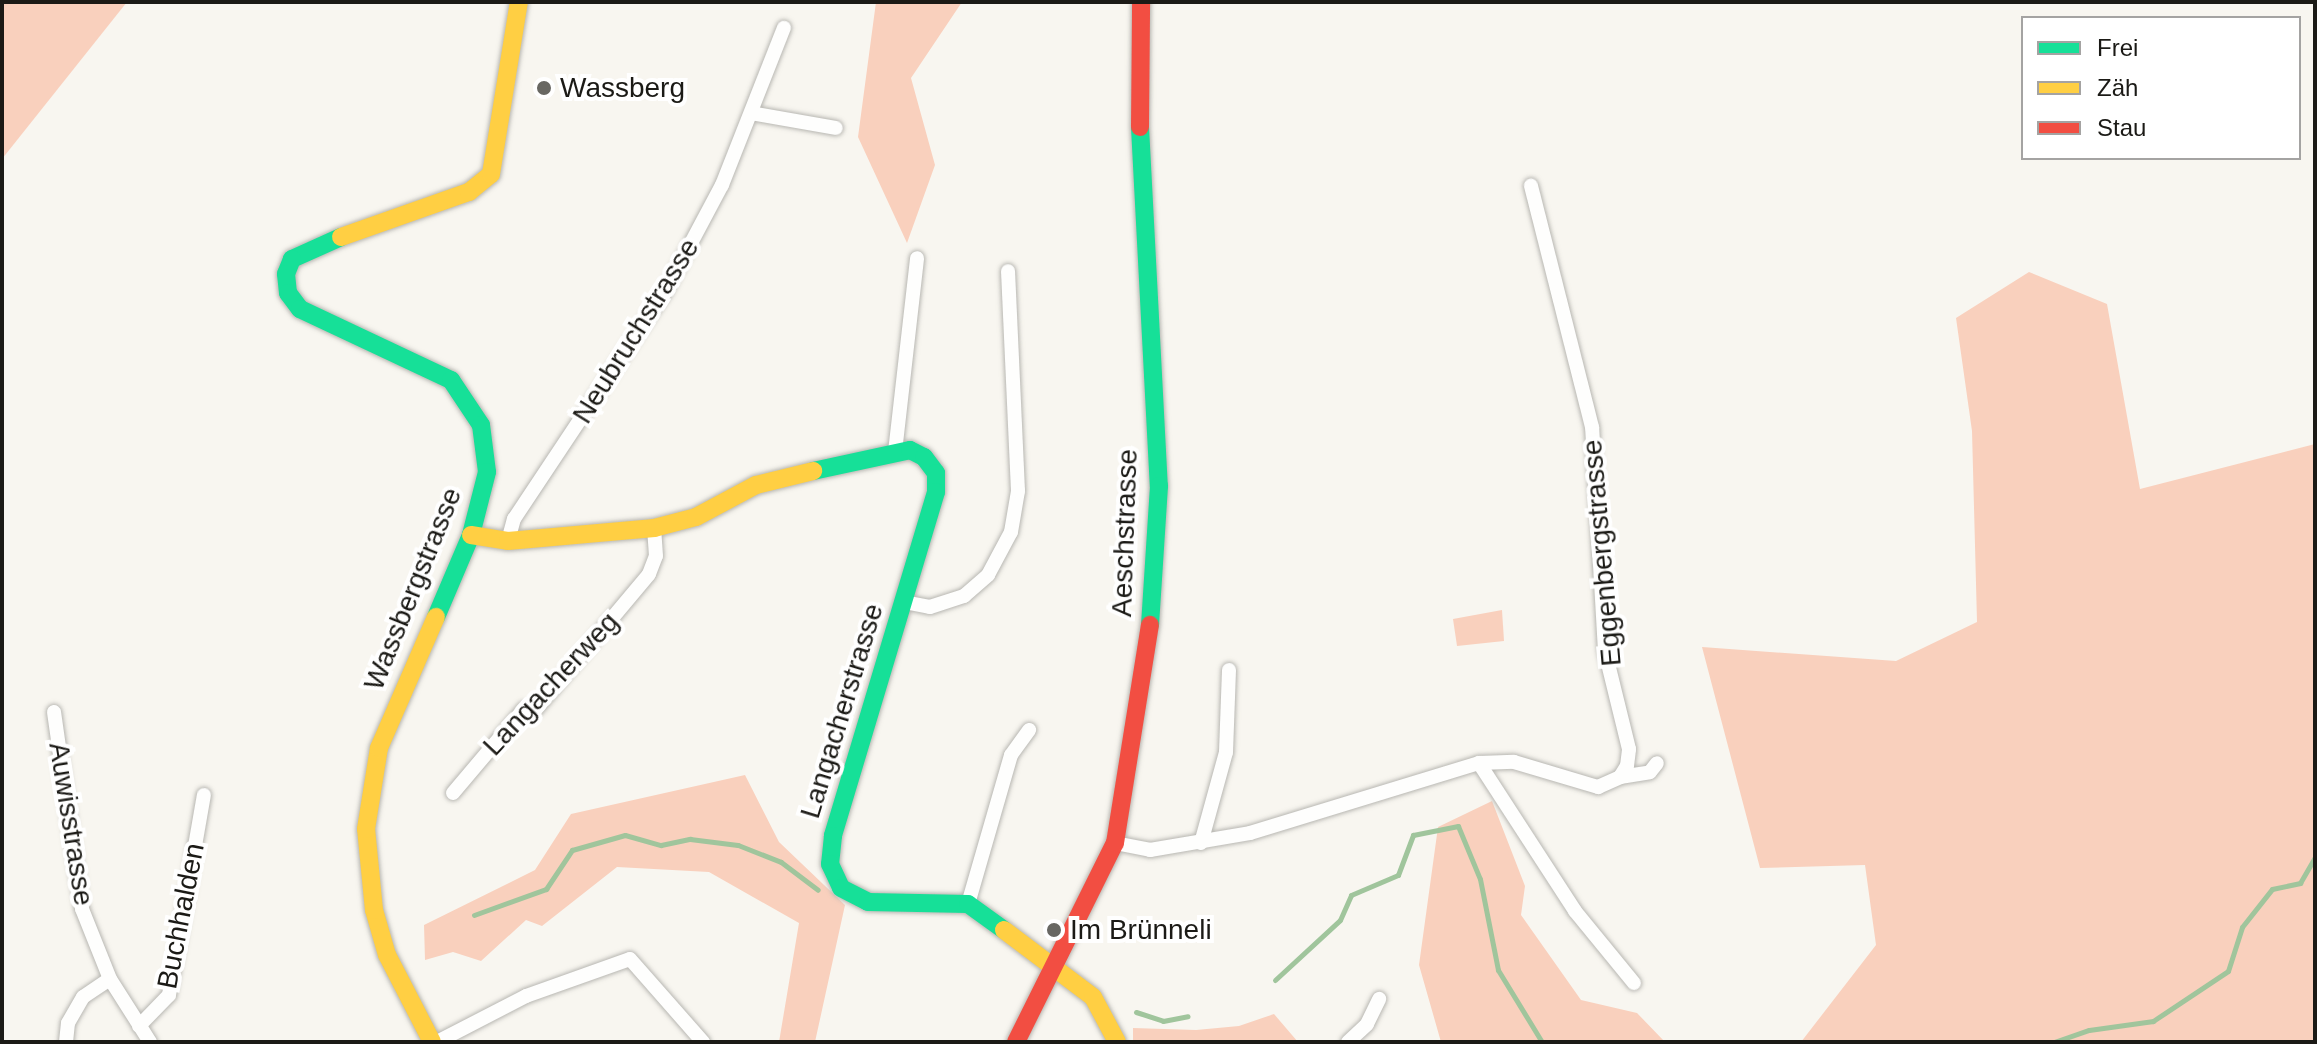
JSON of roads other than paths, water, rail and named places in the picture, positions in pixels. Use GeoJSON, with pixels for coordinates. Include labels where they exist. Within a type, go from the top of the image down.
{"type":"FeatureCollection","features":[{"type":"Feature","properties":{"kind":"street","name":"Wassbergstrasse"},"geometry":{"type":"LineString","coordinates":[[434,1042],[387,955],[372,896],[366,829],[379,748],[471,535],[487,472],[481,425],[468,400],[436,369],[300,309],[288,293],[286,274],[292,259],[307,249],[469,192],[491,174],[519,2]]}},
{"type":"Feature","properties":{"kind":"street","name":"Aeschstrasse"},"geometry":{"type":"LineString","coordinates":[[1016,1042],[1115,843],[1153,609],[1159,501],[1148,205],[1140,170],[1141,2]]}},
{"type":"Feature","properties":{"kind":"street","name":"Neubruchstrasse"},"geometry":{"type":"LineString","coordinates":[[508,541],[514,519],[665,292],[722,185],[784,28]]}},
{"type":"Feature","properties":{"kind":"street"},"geometry":{"type":"LineString","coordinates":[[751,113],[836,128]]}},
{"type":"Feature","properties":{"kind":"street","name":"Eggenbergstrasse"},"geometry":{"type":"LineString","coordinates":[[1531,186],[1592,427],[1605,651],[1629,749],[1620,777]]}},
{"type":"Feature","properties":{"kind":"street"},"geometry":{"type":"LineString","coordinates":[[471,535],[508,541],[654,528],[696,517],[756,485],[895,452],[917,258]]}},
{"type":"Feature","properties":{"kind":"street"},"geometry":{"type":"LineString","coordinates":[[904,602],[930,607],[964,596],[988,575],[1011,532],[1018,491],[1008,271]]}},
{"type":"Feature","properties":{"kind":"street","name":"Langacherstrasse"},"geometry":{"type":"LineString","coordinates":[[895,452],[910,450],[924,457],[936,473],[936,492],[833,836],[830,864],[841,888],[868,902],[968,904]]}},
{"type":"Feature","properties":{"kind":"street","name":"Langacherweg"},"geometry":{"type":"LineString","coordinates":[[453,793],[524,709],[535,710],[649,574],[656,556],[654,528]]}},
{"type":"Feature","properties":{"kind":"street"},"geometry":{"type":"LineString","coordinates":[[1201,843],[1226,752],[1229,670]]}},
{"type":"Feature","properties":{"kind":"street","name":"Auwisstrasse"},"geometry":{"type":"LineString","coordinates":[[54,712],[76,880],[110,979],[150,1042]]}},
{"type":"Feature","properties":{"kind":"street"},"geometry":{"type":"LineString","coordinates":[[1029,730],[1011,755],[988,821],[968,904],[1093,997],[1117,1042]]}},
{"type":"Feature","properties":{"kind":"street"},"geometry":{"type":"LineString","coordinates":[[1115,843],[1150,850],[1250,833],[1479,763],[1514,762],[1598,787],[1620,777],[1650,772],[1657,763]]}},
{"type":"Feature","properties":{"kind":"street"},"geometry":{"type":"LineString","coordinates":[[1479,763],[1575,911],[1634,983]]}},
{"type":"Feature","properties":{"kind":"street","name":"Buchhalden"},"geometry":{"type":"LineString","coordinates":[[139,1026],[169,995],[204,795]]}},
{"type":"Feature","properties":{"kind":"street"},"geometry":{"type":"LineString","coordinates":[[434,1042],[526,996],[630,959],[703,1042]]}},
{"type":"Feature","properties":{"kind":"street"},"geometry":{"type":"LineString","coordinates":[[66,1042],[68,1023],[83,997],[110,979]]}},
{"type":"Feature","properties":{"kind":"street"},"geometry":{"type":"LineString","coordinates":[[1348,1042],[1367,1024],[1379,999]]}},
{"type":"Feature","properties":{"kind":"waterway"},"geometry":{"type":"LineString","coordinates":[[1275,980],[1340,920],[1351,895],[1398,875],[1413,835],[1458,826],[1480,879],[1498,970],[1542,1042]]}},
{"type":"Feature","properties":{"kind":"waterway"},"geometry":{"type":"LineString","coordinates":[[474,915],[546,889],[572,850],[625,835],[661,845],[690,839],[738,845],[781,862],[818,890]]}},
{"type":"Feature","properties":{"kind":"waterway"},"geometry":{"type":"LineString","coordinates":[[2054,1042],[2089,1030],[2153,1021],[2228,971],[2242,927],[2272,889],[2300,883],[2315,857]]}},
{"type":"Feature","properties":{"kind":"waterway"},"geometry":{"type":"LineString","coordinates":[[1136,1012],[1163,1021],[1188,1016]]}},
{"type":"Feature","properties":{"kind":"place","name":"Wassberg"},"geometry":{"type":"Point","coordinates":[544,88]}},
{"type":"Feature","properties":{"kind":"place","name":"Im Brünneli"},"geometry":{"type":"Point","coordinates":[1054,930]}}]}
